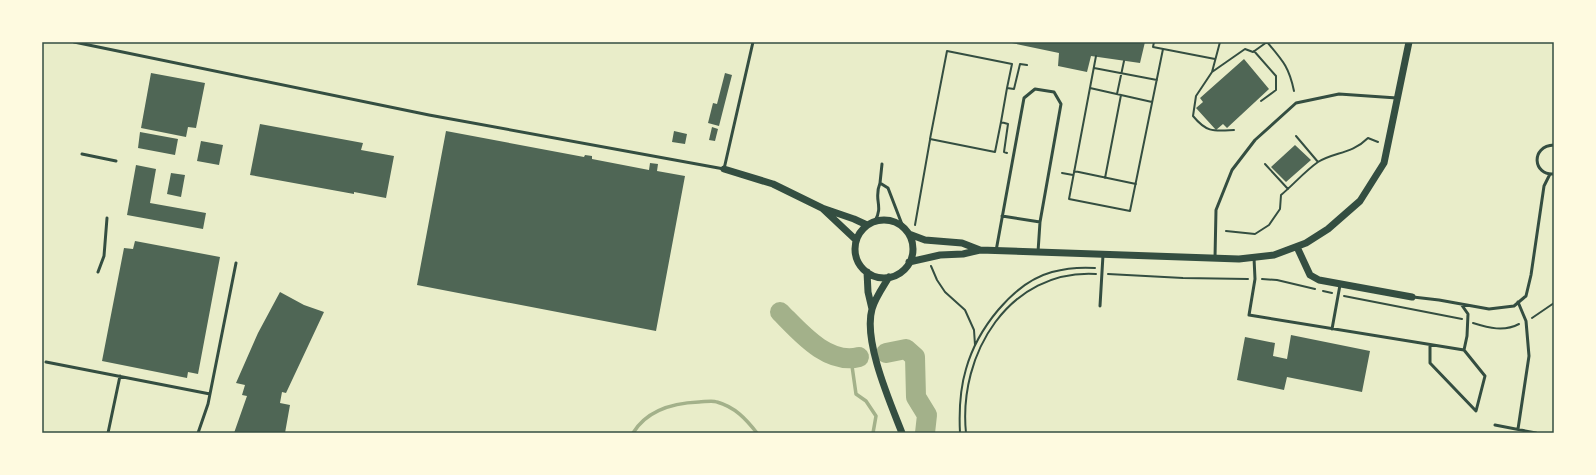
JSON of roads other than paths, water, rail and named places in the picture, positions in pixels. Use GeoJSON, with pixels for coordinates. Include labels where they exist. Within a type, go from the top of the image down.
{"type":"FeatureCollection","features":[{"type":"Feature","properties":{"kind":"street"},"geometry":{"type":"LineString","coordinates":[[909,262],[940,255],[963,254],[980,250],[1215,258],[1274,255],[1297,247],[1328,229],[1360,201],[1384,163],[1409,42]]}},
{"type":"Feature","properties":{"kind":"street"},"geometry":{"type":"LineString","coordinates":[[724,169],[773,184],[822,208],[867,225]]}},
{"type":"Feature","properties":{"kind":"street"},"geometry":{"type":"LineString","coordinates":[[822,208],[856,240]]}},
{"type":"Feature","properties":{"kind":"street"},"geometry":{"type":"LineString","coordinates":[[885,220],[894,222],[903,227],[909,234],[912,243],[912,253],[904,270],[889,277],[877,277],[867,272],[857,259],[855,249],[856,240],[860,232],[867,225],[875,221],[885,220]]}},
{"type":"Feature","properties":{"kind":"street"},"geometry":{"type":"LineString","coordinates":[[909,234],[925,240],[962,243],[980,250]]}},
{"type":"Feature","properties":{"kind":"street"},"geometry":{"type":"LineString","coordinates":[[1297,247],[1310,275],[1320,280],[1340,285],[1412,297]]}},
{"type":"Feature","properties":{"kind":"street"},"geometry":{"type":"LineString","coordinates":[[867,272],[868,292],[872,309]]}},
{"type":"Feature","properties":{"kind":"street"},"geometry":{"type":"LineString","coordinates":[[889,277],[872,309],[870,322],[872,346],[885,388],[902,433]]}},
{"type":"Feature","properties":{"kind":"lane"},"geometry":{"type":"LineString","coordinates":[[74,42],[414,112],[724,169],[753,42]]}},
{"type":"Feature","properties":{"kind":"lane"},"geometry":{"type":"LineString","coordinates":[[996,251],[1024,98],[1035,89],[1054,92],[1061,104],[1040,222],[1038,252]]}},
{"type":"Feature","properties":{"kind":"lane"},"geometry":{"type":"LineString","coordinates":[[1215,258],[1216,210],[1232,170],[1255,140],[1296,103],[1340,94],[1398,98]]}},
{"type":"Feature","properties":{"kind":"lane"},"geometry":{"type":"LineString","coordinates":[[1554,145],[1546,146],[1540,151],[1537,158],[1538,165],[1542,172],[1554,174]]}},
{"type":"Feature","properties":{"kind":"lane"},"geometry":{"type":"LineString","coordinates":[[82,154],[116,161]]}},
{"type":"Feature","properties":{"kind":"lane"},"geometry":{"type":"LineString","coordinates":[[875,221],[880,212],[877,192],[880,183],[882,164]]}},
{"type":"Feature","properties":{"kind":"lane"},"geometry":{"type":"LineString","coordinates":[[1412,297],[1489,309],[1514,306],[1526,296],[1531,275],[1544,186],[1550,174]]}},
{"type":"Feature","properties":{"kind":"lane"},"geometry":{"type":"LineString","coordinates":[[880,183],[888,188],[903,227]]}},
{"type":"Feature","properties":{"kind":"lane"},"geometry":{"type":"LineString","coordinates":[[1002,216],[1040,222]]}},
{"type":"Feature","properties":{"kind":"lane"},"geometry":{"type":"LineString","coordinates":[[98,272],[104,256],[107,218]]}},
{"type":"Feature","properties":{"kind":"lane"},"geometry":{"type":"LineString","coordinates":[[1100,306],[1103,254]]}},
{"type":"Feature","properties":{"kind":"lane"},"geometry":{"type":"LineString","coordinates":[[1254,257],[1255,279],[1249,315],[1464,350],[1485,376],[1476,411],[1430,363],[1430,345]]}},
{"type":"Feature","properties":{"kind":"lane"},"geometry":{"type":"LineString","coordinates":[[198,433],[210,394],[236,263]]}},
{"type":"Feature","properties":{"kind":"lane"},"geometry":{"type":"LineString","coordinates":[[1332,329],[1340,285]]}},
{"type":"Feature","properties":{"kind":"lane"},"geometry":{"type":"LineString","coordinates":[[1518,302],[1526,321],[1529,356],[1518,429]]}},
{"type":"Feature","properties":{"kind":"lane"},"geometry":{"type":"LineString","coordinates":[[1461,304],[1468,314],[1464,350]]}},
{"type":"Feature","properties":{"kind":"lane"},"geometry":{"type":"LineString","coordinates":[[46,362],[210,394]]}},
{"type":"Feature","properties":{"kind":"lane"},"geometry":{"type":"LineString","coordinates":[[108,433],[120,376]]}},
{"type":"Feature","properties":{"kind":"lane"},"geometry":{"type":"LineString","coordinates":[[1495,425],[1536,433]]}},
{"type":"Feature","properties":{"kind":"waterway"},"geometry":{"type":"LineString","coordinates":[[780,312],[796,329],[825,352],[847,358],[859,357]]}},
{"type":"Feature","properties":{"kind":"waterway"},"geometry":{"type":"LineString","coordinates":[[886,353],[906,349],[915,357],[916,397],[927,415],[925,433]]}},
{"type":"Feature","properties":{"kind":"waterway"},"geometry":{"type":"LineString","coordinates":[[851,359],[856,394],[866,401],[876,416],[873,433]]}},
{"type":"Feature","properties":{"kind":"waterway"},"geometry":{"type":"LineString","coordinates":[[633,433],[639,425],[653,413],[662,409],[680,404],[710,401],[715,401],[735,410],[757,433]]}}]}
